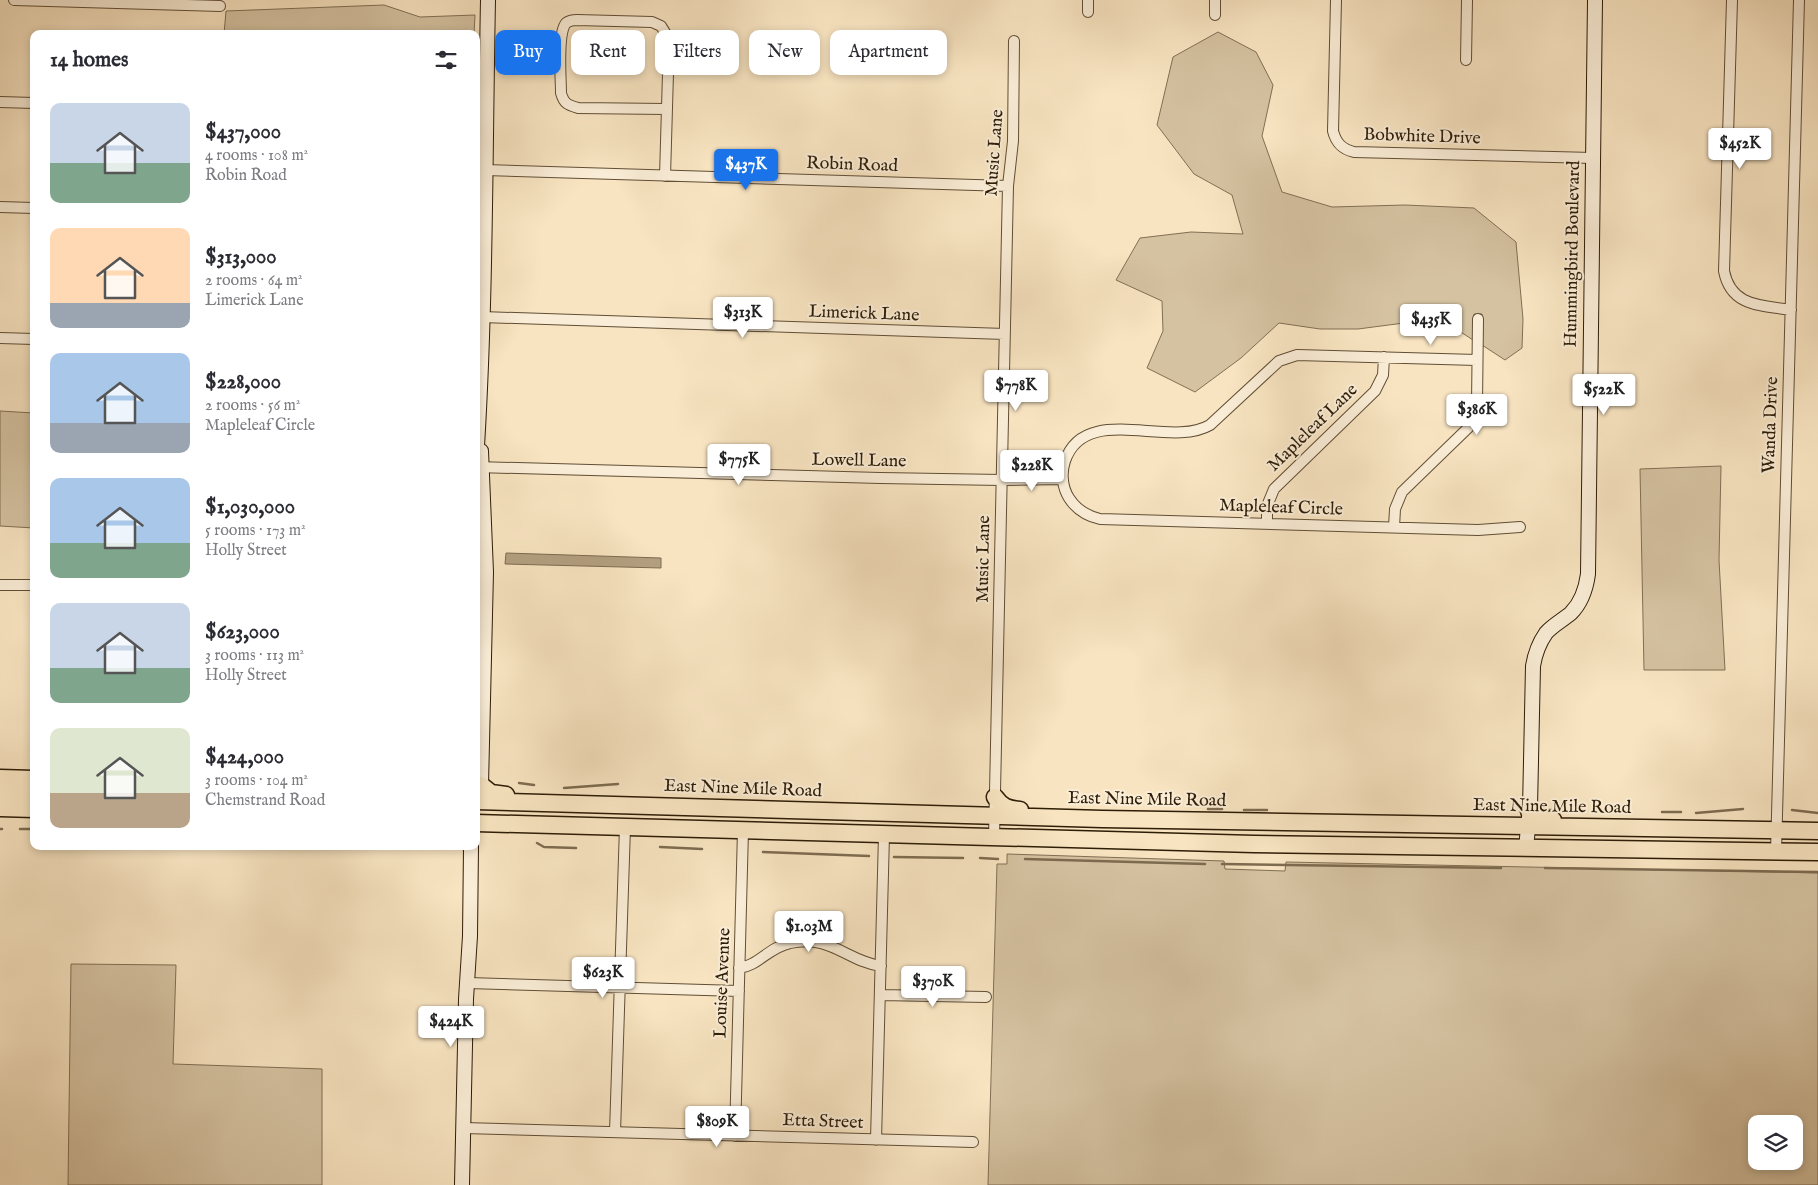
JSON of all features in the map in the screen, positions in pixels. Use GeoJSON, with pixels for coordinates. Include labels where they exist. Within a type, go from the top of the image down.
{"type":"FeatureCollection","features":[{"type":"Feature","properties":{"kind":"main road"},"geometry":{"type":"LineString","coordinates":[[0,778],[30,779]]}},
{"type":"Feature","properties":{"kind":"main road"},"geometry":{"type":"LineString","coordinates":[[0,787],[30,788]]}},
{"type":"Feature","properties":{"kind":"main road"},"geometry":{"type":"LineString","coordinates":[[480,790],[502,794],[768,803],[790,810]]}},
{"type":"Feature","properties":{"kind":"main road"},"geometry":{"type":"LineString","coordinates":[[0,794],[30,795]]}},
{"type":"Feature","properties":{"kind":"main road"},"geometry":{"type":"LineString","coordinates":[[995,797],[1008,810],[1068,811],[1102,819]]}},
{"type":"Feature","properties":{"kind":"main road","name":"East Nine Mile Road"},"geometry":{"type":"LineString","coordinates":[[480,801],[1254,822],[1529,819],[1707,829],[1777,827],[1818,831]]}},
{"type":"Feature","properties":{"kind":"main road"},"geometry":{"type":"LineString","coordinates":[[826,801],[834,804],[941,808],[959,815]]}},
{"type":"Feature","properties":{"kind":"main road"},"geometry":{"type":"LineString","coordinates":[[480,815],[500,809],[648,814],[679,807]]}},
{"type":"Feature","properties":{"kind":"main road"},"geometry":{"type":"LineString","coordinates":[[0,808],[30,809]]}},
{"type":"Feature","properties":{"kind":"main road"},"geometry":{"type":"LineString","coordinates":[[743,830],[754,820],[761,817],[784,816],[809,811]]}},
{"type":"Feature","properties":{"kind":"main road"},"geometry":{"type":"LineString","coordinates":[[884,834],[898,828],[976,830],[987,826],[994,816]]}},
{"type":"Feature","properties":{"kind":"main road"},"geometry":{"type":"LineString","coordinates":[[1289,845],[1310,838],[1513,840],[1519,838],[1524,833],[1529,819],[1818,827]]}},
{"type":"Feature","properties":{"kind":"main road"},"geometry":{"type":"LineString","coordinates":[[480,821],[994,838],[1381,846],[1525,854],[1818,852]]}},
{"type":"Feature","properties":{"kind":"main road"},"geometry":{"type":"LineString","coordinates":[[1138,841],[1196,837],[1245,837],[1251,834],[1254,822]]}},
{"type":"Feature","properties":{"kind":"main road"},"geometry":{"type":"LineString","coordinates":[[1525,854],[1530,842],[1540,836],[1551,834],[1687,836],[1707,829]]}},
{"type":"Feature","properties":{"kind":"street"},"geometry":{"type":"LineString","coordinates":[[14,0],[220,6]]}},
{"type":"Feature","properties":{"kind":"street"},"geometry":{"type":"LineString","coordinates":[[480,413],[488,0]]}},
{"type":"Feature","properties":{"kind":"street"},"geometry":{"type":"LineString","coordinates":[[1088,0],[1088,12]]}},
{"type":"Feature","properties":{"kind":"street"},"geometry":{"type":"LineString","coordinates":[[1214,15],[1215,0]]}},
{"type":"Feature","properties":{"kind":"street","name":"Bobwhite Drive"},"geometry":{"type":"LineString","coordinates":[[1336,0],[1332,132],[1341,147],[1354,152],[1593,158]]}},
{"type":"Feature","properties":{"kind":"street"},"geometry":{"type":"LineString","coordinates":[[1466,60],[1467,0]]}},
{"type":"Feature","properties":{"kind":"street","name":"Hummingbird Boulevard"},"geometry":{"type":"LineString","coordinates":[[1525,854],[1529,819],[1533,666],[1535,654],[1546,634],[1578,604],[1583,595],[1588,574],[1595,0]]}},
{"type":"Feature","properties":{"kind":"street"},"geometry":{"type":"LineString","coordinates":[[1732,0],[1725,277],[1730,290],[1740,299],[1790,310]]}},
{"type":"Feature","properties":{"kind":"street","name":"Wanda Drive"},"geometry":{"type":"LineString","coordinates":[[1776,852],[1800,0]]}},
{"type":"Feature","properties":{"kind":"street"},"geometry":{"type":"LineString","coordinates":[[665,176],[669,39],[661,26],[652,22],[577,20],[569,21],[565,25],[561,34],[561,93],[563,102],[578,108],[666,109]]}},
{"type":"Feature","properties":{"kind":"street","name":"Music Lane"},"geometry":{"type":"LineString","coordinates":[[994,838],[1008,186],[1014,133],[1014,41]]}},
{"type":"Feature","properties":{"kind":"street"},"geometry":{"type":"LineString","coordinates":[[0,102],[30,103]]}},
{"type":"Feature","properties":{"kind":"street","name":"Robin Road"},"geometry":{"type":"LineString","coordinates":[[485,170],[1008,186]]}},
{"type":"Feature","properties":{"kind":"street"},"geometry":{"type":"LineString","coordinates":[[0,207],[30,208]]}},
{"type":"Feature","properties":{"kind":"street","name":"Limerick Lane"},"geometry":{"type":"LineString","coordinates":[[482,317],[1005,334]]}},
{"type":"Feature","properties":{"kind":"street"},"geometry":{"type":"LineString","coordinates":[[1394,527],[1395,509],[1402,492],[1468,428],[1473,420],[1477,404],[1478,319]]}},
{"type":"Feature","properties":{"kind":"street"},"geometry":{"type":"LineString","coordinates":[[0,338],[30,339]]}},
{"type":"Feature","properties":{"kind":"street"},"geometry":{"type":"LineString","coordinates":[[1063,474],[1067,454],[1086,435],[1094,432],[1104,430],[1184,433],[1202,430],[1210,425],[1275,365],[1297,354],[1477,360]]}},
{"type":"Feature","properties":{"kind":"street","name":"Mapleleaf Lane"},"geometry":{"type":"LineString","coordinates":[[1267,524],[1267,506],[1274,488],[1375,391],[1383,375],[1384,357]]}},
{"type":"Feature","properties":{"kind":"street","name":"Lowell Lane"},"geometry":{"type":"LineString","coordinates":[[480,465],[1002,480]]}},
{"type":"Feature","properties":{"kind":"street"},"geometry":{"type":"LineString","coordinates":[[1003,468],[1063,474]]}},
{"type":"Feature","properties":{"kind":"street"},"geometry":{"type":"LineString","coordinates":[[1002,480],[1063,474]]}},
{"type":"Feature","properties":{"kind":"street","name":"Mapleleaf Circle"},"geometry":{"type":"LineString","coordinates":[[1063,474],[1068,497],[1075,506],[1082,512],[1100,519],[1478,530],[1520,527]]}},
{"type":"Feature","properties":{"kind":"street"},"geometry":{"type":"LineString","coordinates":[[480,492],[486,572],[480,759]]}},
{"type":"Feature","properties":{"kind":"street"},"geometry":{"type":"LineString","coordinates":[[0,585],[30,586]]}},
{"type":"Feature","properties":{"kind":"street"},"geometry":{"type":"LineString","coordinates":[[615,1132],[625,827]]}},
{"type":"Feature","properties":{"kind":"street","name":"Louise Avenue"},"geometry":{"type":"LineString","coordinates":[[735,1136],[743,830]]}},
{"type":"Feature","properties":{"kind":"street"},"geometry":{"type":"LineString","coordinates":[[876,1140],[884,834]]}},
{"type":"Feature","properties":{"kind":"street"},"geometry":{"type":"LineString","coordinates":[[462,1185],[471,850]]}},
{"type":"Feature","properties":{"kind":"street"},"geometry":{"type":"LineString","coordinates":[[739,968],[752,965],[775,948],[801,941],[824,943],[871,964],[881,966]]}},
{"type":"Feature","properties":{"kind":"street"},"geometry":{"type":"LineString","coordinates":[[468,983],[739,991]]}},
{"type":"Feature","properties":{"kind":"street"},"geometry":{"type":"LineString","coordinates":[[880,995],[986,997]]}},
{"type":"Feature","properties":{"kind":"street","name":"Etta Street"},"geometry":{"type":"LineString","coordinates":[[463,1128],[972,1142]]}},
{"type":"Feature","properties":{"kind":"shaded area"},"geometry":{"type":"Polygon","coordinates":[[[384,5],[420,17],[475,15],[474,30],[224,30],[226,11],[384,5]]]}},
{"type":"Feature","properties":{"kind":"shaded area"},"geometry":{"type":"Polygon","coordinates":[[[1218,32],[1256,52],[1273,85],[1262,136],[1282,192],[1332,207],[1405,205],[1474,208],[1516,242],[1523,319],[1522,348],[1505,360],[1482,345],[1482,314],[1474,314],[1473,340],[1453,327],[1404,323],[1358,329],[1320,329],[1279,323],[1241,358],[1195,392],[1147,368],[1163,331],[1162,301],[1116,280],[1140,238],[1191,232],[1243,234],[1232,195],[1194,174],[1157,125],[1173,57],[1218,32]]]}},
{"type":"Feature","properties":{"kind":"shaded area"},"geometry":{"type":"Polygon","coordinates":[[[0,411],[30,413],[30,528],[0,526],[0,411]]]}},
{"type":"Feature","properties":{"kind":"shaded area"},"geometry":{"type":"Polygon","coordinates":[[[1721,466],[1719,560],[1725,670],[1644,670],[1640,469],[1721,466]]]}},
{"type":"Feature","properties":{"kind":"shaded area"},"geometry":{"type":"Polygon","coordinates":[[[506,553],[661,558],[661,568],[505,564],[506,553]]]}},
{"type":"Feature","properties":{"kind":"shaded area"},"geometry":{"type":"Polygon","coordinates":[[[1007,854],[1224,861],[1225,869],[1285,871],[1286,862],[1818,873],[1818,1185],[988,1185],[997,864],[1007,864],[1007,854]]]}},
{"type":"Feature","properties":{"kind":"shaded area"},"geometry":{"type":"Polygon","coordinates":[[[71,964],[176,965],[173,1064],[322,1069],[322,1185],[68,1185],[71,964]]]}},
{"type":"Feature","properties":{"kind":"waterway"},"geometry":{"type":"LineString","coordinates":[[519,783],[534,785]]}},
{"type":"Feature","properties":{"kind":"waterway"},"geometry":{"type":"LineString","coordinates":[[564,788],[618,784]]}},
{"type":"Feature","properties":{"kind":"waterway"},"geometry":{"type":"LineString","coordinates":[[1208,809],[1222,809]]}},
{"type":"Feature","properties":{"kind":"waterway"},"geometry":{"type":"LineString","coordinates":[[1696,813],[1743,809]]}},
{"type":"Feature","properties":{"kind":"waterway"},"geometry":{"type":"LineString","coordinates":[[1244,810],[1267,810]]}},
{"type":"Feature","properties":{"kind":"waterway"},"geometry":{"type":"LineString","coordinates":[[1549,810],[1572,811]]}},
{"type":"Feature","properties":{"kind":"waterway"},"geometry":{"type":"LineString","coordinates":[[1792,810],[1818,813]]}},
{"type":"Feature","properties":{"kind":"waterway"},"geometry":{"type":"LineString","coordinates":[[1662,812],[1681,812]]}},
{"type":"Feature","properties":{"kind":"waterway"},"geometry":{"type":"LineString","coordinates":[[20,829],[30,829]]}},
{"type":"Feature","properties":{"kind":"waterway"},"geometry":{"type":"LineString","coordinates":[[537,843],[544,847],[576,848]]}},
{"type":"Feature","properties":{"kind":"waterway"},"geometry":{"type":"LineString","coordinates":[[660,847],[702,849]]}},
{"type":"Feature","properties":{"kind":"waterway"},"geometry":{"type":"LineString","coordinates":[[763,852],[869,856]]}},
{"type":"Feature","properties":{"kind":"waterway"},"geometry":{"type":"LineString","coordinates":[[894,857],[963,858]]}},
{"type":"Feature","properties":{"kind":"waterway"},"geometry":{"type":"LineString","coordinates":[[980,858],[998,859]]}},
{"type":"Feature","properties":{"kind":"waterway"},"geometry":{"type":"LineString","coordinates":[[1025,859],[1205,864]]}},
{"type":"Feature","properties":{"kind":"waterway"},"geometry":{"type":"LineString","coordinates":[[1222,864],[1501,868]]}},
{"type":"Feature","properties":{"kind":"waterway"},"geometry":{"type":"LineString","coordinates":[[1545,868],[1818,872]]}}]}
